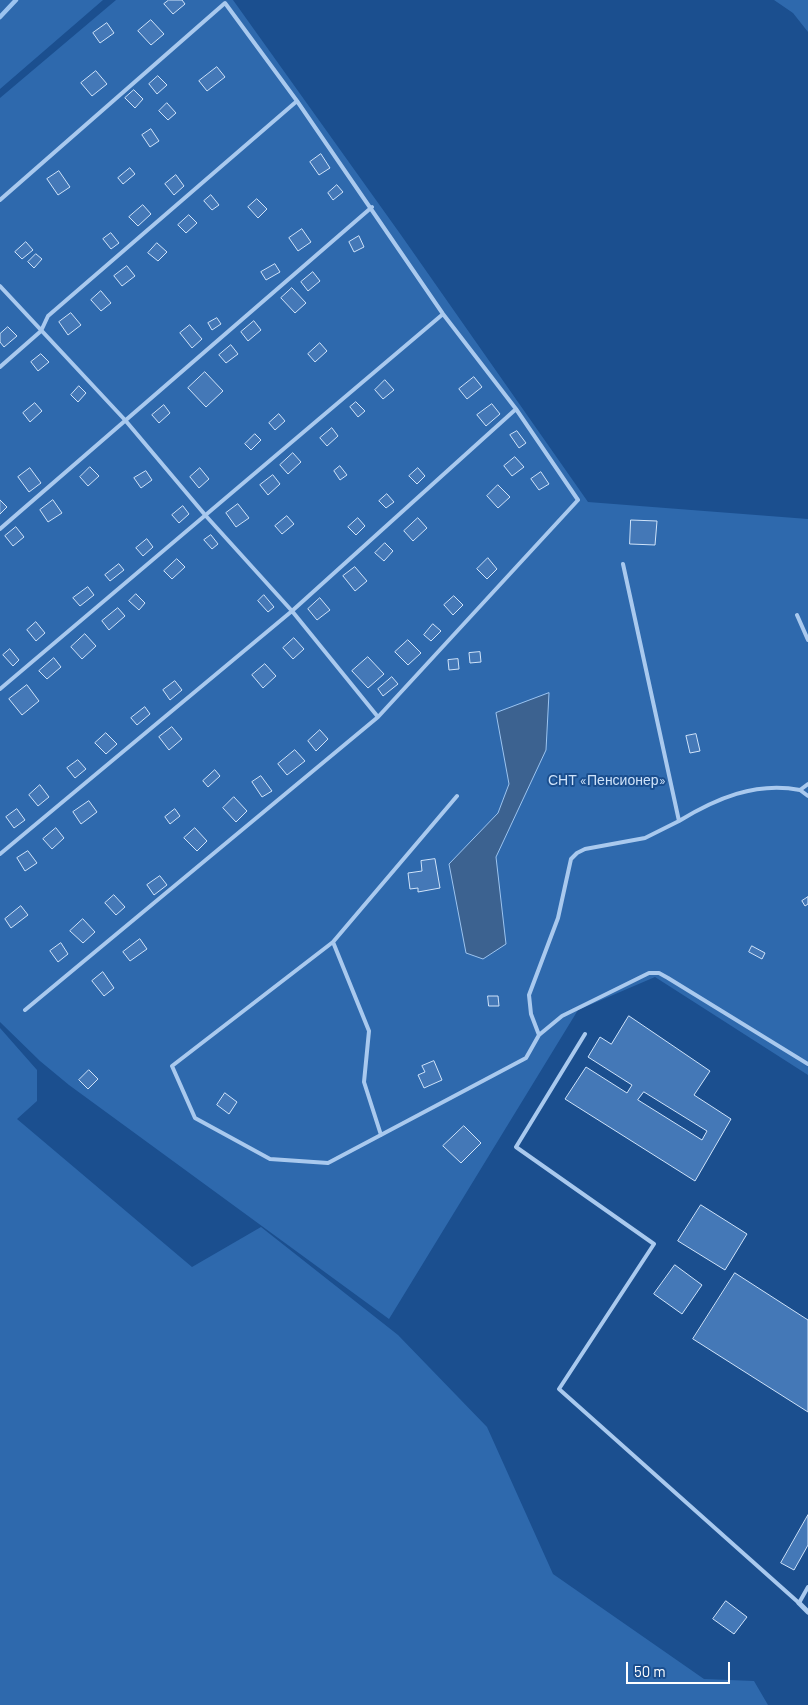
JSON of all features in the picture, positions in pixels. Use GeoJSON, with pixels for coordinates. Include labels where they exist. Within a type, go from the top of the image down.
{"type":"FeatureCollection","features":[{"type":"Feature","properties":{"kind":"street"},"geometry":{"type":"LineString","coordinates":[[800,1603],[808,1612]]}},
{"type":"Feature","properties":{"kind":"lane"},"geometry":{"type":"LineString","coordinates":[[0,200],[225,3],[372,207],[444,314],[516,409],[578,500],[378,717],[25,1010]]}},
{"type":"Feature","properties":{"kind":"lane"},"geometry":{"type":"LineString","coordinates":[[0,367],[41,331],[48,316],[296,101]]}},
{"type":"Feature","properties":{"kind":"lane"},"geometry":{"type":"LineString","coordinates":[[0,529],[372,207]]}},
{"type":"Feature","properties":{"kind":"lane"},"geometry":{"type":"LineString","coordinates":[[0,286],[125,420],[206,516],[292,611],[378,717]]}},
{"type":"Feature","properties":{"kind":"lane"},"geometry":{"type":"LineString","coordinates":[[0,689],[444,314]]}},
{"type":"Feature","properties":{"kind":"lane"},"geometry":{"type":"LineString","coordinates":[[0,854],[292,611],[516,409]]}},
{"type":"Feature","properties":{"kind":"lane"},"geometry":{"type":"LineString","coordinates":[[623,564],[678,821]]}},
{"type":"Feature","properties":{"kind":"lane"},"geometry":{"type":"LineString","coordinates":[[797,615],[808,640]]}},
{"type":"Feature","properties":{"kind":"lane"},"geometry":{"type":"LineString","coordinates":[[800,790],[808,784]]}},
{"type":"Feature","properties":{"kind":"lane"},"geometry":{"type":"LineString","coordinates":[[539,1035],[531,1014],[529,995],[558,918],[571,859],[577,853],[645,838],[717,800],[740,792],[786,787],[800,790],[808,796]]}},
{"type":"Feature","properties":{"kind":"lane"},"geometry":{"type":"LineString","coordinates":[[457,796],[333,942],[172,1066],[195,1118],[270,1159],[328,1163],[526,1058],[539,1035],[554,1021],[572,1009],[649,973],[659,973],[808,1064]]}},
{"type":"Feature","properties":{"kind":"lane"},"geometry":{"type":"LineString","coordinates":[[333,942],[369,1031],[364,1082],[380,1135]]}},
{"type":"Feature","properties":{"kind":"lane"},"geometry":{"type":"LineString","coordinates":[[585,1034],[516,1147],[654,1244],[560,1389],[800,1603],[808,1587]]}},
{"type":"Feature","properties":{"kind":"green space"},"geometry":{"type":"Polygon","coordinates":[[[0,0],[103,0],[0,89],[0,0]]]}},
{"type":"Feature","properties":{"kind":"green space","name":"СНТ «Пенсионер»"},"geometry":{"type":"Polygon","coordinates":[[[116,0],[233,0],[588,502],[808,519],[808,1075],[655,977],[578,1010],[389,1319],[69,1085],[40,1061],[0,1022],[0,98],[116,0]]]}},
{"type":"Feature","properties":{"kind":"green space"},"geometry":{"type":"Polygon","coordinates":[[[774,0],[808,0],[808,32],[793,13],[774,0]]]}},
{"type":"Feature","properties":{"kind":"green space"},"geometry":{"type":"Polygon","coordinates":[[[0,1028],[37,1070],[37,1101],[17,1119],[192,1267],[261,1227],[398,1335],[487,1427],[553,1574],[704,1679],[754,1681],[768,1705],[0,1705],[0,1028]]]}},
{"type":"Feature","properties":{"kind":"shaded area"},"geometry":{"type":"Polygon","coordinates":[[[549,693],[546,750],[496,857],[506,944],[483,959],[466,953],[449,864],[498,813],[509,784],[496,713],[549,693]]]}},
{"type":"Feature","properties":{"kind":"building"},"geometry":{"type":"Polygon","coordinates":[[[169,0],[182,0],[185,4],[173,14],[164,4],[169,0]]]}},
{"type":"Feature","properties":{"kind":"building"},"geometry":{"type":"Polygon","coordinates":[[[151,20],[164,34],[151,45],[138,31],[151,20]]]}},
{"type":"Feature","properties":{"kind":"building"},"geometry":{"type":"Polygon","coordinates":[[[107,23],[114,33],[100,43],[93,33],[107,23]]]}},
{"type":"Feature","properties":{"kind":"building"},"geometry":{"type":"Polygon","coordinates":[[[217,67],[225,77],[207,91],[199,81],[217,67]]]}},
{"type":"Feature","properties":{"kind":"building"},"geometry":{"type":"Polygon","coordinates":[[[96,71],[107,84],[92,96],[81,83],[96,71]]]}},
{"type":"Feature","properties":{"kind":"building"},"geometry":{"type":"Polygon","coordinates":[[[158,76],[167,85],[157,94],[149,84],[158,76]]]}},
{"type":"Feature","properties":{"kind":"building"},"geometry":{"type":"Polygon","coordinates":[[[134,90],[143,99],[135,108],[125,98],[134,90]]]}},
{"type":"Feature","properties":{"kind":"building"},"geometry":{"type":"Polygon","coordinates":[[[167,103],[176,113],[168,120],[159,111],[167,103]]]}},
{"type":"Feature","properties":{"kind":"building"},"geometry":{"type":"Polygon","coordinates":[[[151,129],[159,141],[150,147],[142,135],[151,129]]]}},
{"type":"Feature","properties":{"kind":"building"},"geometry":{"type":"Polygon","coordinates":[[[321,154],[330,168],[319,175],[310,162],[321,154]]]}},
{"type":"Feature","properties":{"kind":"building"},"geometry":{"type":"Polygon","coordinates":[[[130,168],[135,174],[123,184],[118,178],[130,168]]]}},
{"type":"Feature","properties":{"kind":"building"},"geometry":{"type":"Polygon","coordinates":[[[59,171],[70,187],[58,195],[47,179],[59,171]]]}},
{"type":"Feature","properties":{"kind":"building"},"geometry":{"type":"Polygon","coordinates":[[[176,175],[184,186],[174,195],[165,184],[176,175]]]}},
{"type":"Feature","properties":{"kind":"building"},"geometry":{"type":"Polygon","coordinates":[[[337,185],[343,192],[333,200],[328,193],[337,185]]]}},
{"type":"Feature","properties":{"kind":"building"},"geometry":{"type":"Polygon","coordinates":[[[211,195],[219,205],[212,210],[204,201],[211,195]]]}},
{"type":"Feature","properties":{"kind":"building"},"geometry":{"type":"Polygon","coordinates":[[[257,199],[267,209],[258,218],[248,207],[257,199]]]}},
{"type":"Feature","properties":{"kind":"building"},"geometry":{"type":"Polygon","coordinates":[[[143,205],[151,214],[138,226],[129,217],[143,205]]]}},
{"type":"Feature","properties":{"kind":"building"},"geometry":{"type":"Polygon","coordinates":[[[189,215],[197,223],[186,233],[178,225],[189,215]]]}},
{"type":"Feature","properties":{"kind":"building"},"geometry":{"type":"Polygon","coordinates":[[[302,229],[311,242],[298,251],[289,238],[302,229]]]}},
{"type":"Feature","properties":{"kind":"building"},"geometry":{"type":"Polygon","coordinates":[[[111,233],[119,243],[111,249],[103,239],[111,233]]]}},
{"type":"Feature","properties":{"kind":"building"},"geometry":{"type":"Polygon","coordinates":[[[359,236],[364,247],[354,252],[349,242],[359,236]]]}},
{"type":"Feature","properties":{"kind":"building"},"geometry":{"type":"Polygon","coordinates":[[[26,242],[33,250],[22,259],[15,252],[26,242]]]}},
{"type":"Feature","properties":{"kind":"building"},"geometry":{"type":"Polygon","coordinates":[[[157,243],[167,252],[158,261],[148,253],[157,243]]]}},
{"type":"Feature","properties":{"kind":"building"},"geometry":{"type":"Polygon","coordinates":[[[36,254],[42,259],[34,268],[28,262],[36,254]]]}},
{"type":"Feature","properties":{"kind":"building"},"geometry":{"type":"Polygon","coordinates":[[[275,264],[280,272],[266,280],[261,272],[275,264]]]}},
{"type":"Feature","properties":{"kind":"building"},"geometry":{"type":"Polygon","coordinates":[[[127,266],[135,276],[122,286],[114,276],[127,266]]]}},
{"type":"Feature","properties":{"kind":"building"},"geometry":{"type":"Polygon","coordinates":[[[313,272],[320,281],[308,291],[301,282],[313,272]]]}},
{"type":"Feature","properties":{"kind":"building"},"geometry":{"type":"Polygon","coordinates":[[[292,288],[306,303],[295,313],[281,298],[292,288]]]}},
{"type":"Feature","properties":{"kind":"building"},"geometry":{"type":"Polygon","coordinates":[[[101,291],[111,303],[101,311],[91,300],[101,291]]]}},
{"type":"Feature","properties":{"kind":"building"},"geometry":{"type":"Polygon","coordinates":[[[71,313],[81,325],[68,335],[59,322],[71,313]]]}},
{"type":"Feature","properties":{"kind":"building"},"geometry":{"type":"Polygon","coordinates":[[[217,318],[221,324],[212,330],[208,323],[217,318]]]}},
{"type":"Feature","properties":{"kind":"building"},"geometry":{"type":"Polygon","coordinates":[[[254,321],[261,330],[248,341],[241,332],[254,321]]]}},
{"type":"Feature","properties":{"kind":"building"},"geometry":{"type":"Polygon","coordinates":[[[190,325],[202,339],[192,348],[180,333],[190,325]]]}},
{"type":"Feature","properties":{"kind":"building"},"geometry":{"type":"Polygon","coordinates":[[[8,327],[17,336],[4,347],[0,342],[0,334],[8,327]]]}},
{"type":"Feature","properties":{"kind":"building"},"geometry":{"type":"Polygon","coordinates":[[[320,343],[327,351],[315,362],[308,354],[320,343]]]}},
{"type":"Feature","properties":{"kind":"building"},"geometry":{"type":"Polygon","coordinates":[[[231,345],[238,354],[226,363],[219,355],[231,345]]]}},
{"type":"Feature","properties":{"kind":"building"},"geometry":{"type":"Polygon","coordinates":[[[41,354],[49,362],[38,371],[31,362],[41,354]]]}},
{"type":"Feature","properties":{"kind":"building"},"geometry":{"type":"Polygon","coordinates":[[[205,372],[223,391],[206,407],[188,388],[205,372]]]}},
{"type":"Feature","properties":{"kind":"building"},"geometry":{"type":"Polygon","coordinates":[[[474,377],[482,387],[467,399],[459,389],[474,377]]]}},
{"type":"Feature","properties":{"kind":"building"},"geometry":{"type":"Polygon","coordinates":[[[385,380],[394,390],[383,399],[375,390],[385,380]]]}},
{"type":"Feature","properties":{"kind":"building"},"geometry":{"type":"Polygon","coordinates":[[[79,386],[86,393],[78,402],[71,395],[79,386]]]}},
{"type":"Feature","properties":{"kind":"building"},"geometry":{"type":"Polygon","coordinates":[[[356,402],[365,411],[358,417],[350,407],[356,402]]]}},
{"type":"Feature","properties":{"kind":"building"},"geometry":{"type":"Polygon","coordinates":[[[35,403],[42,411],[30,422],[23,413],[35,403]]]}},
{"type":"Feature","properties":{"kind":"building"},"geometry":{"type":"Polygon","coordinates":[[[492,404],[500,414],[486,426],[477,415],[492,404]]]}},
{"type":"Feature","properties":{"kind":"building"},"geometry":{"type":"Polygon","coordinates":[[[164,405],[170,413],[159,423],[152,415],[164,405]]]}},
{"type":"Feature","properties":{"kind":"building"},"geometry":{"type":"Polygon","coordinates":[[[279,414],[285,421],[275,430],[269,423],[279,414]]]}},
{"type":"Feature","properties":{"kind":"building"},"geometry":{"type":"Polygon","coordinates":[[[332,428],[338,436],[327,446],[320,438],[332,428]]]}},
{"type":"Feature","properties":{"kind":"building"},"geometry":{"type":"Polygon","coordinates":[[[517,431],[526,443],[519,448],[510,435],[517,431]]]}},
{"type":"Feature","properties":{"kind":"building"},"geometry":{"type":"Polygon","coordinates":[[[255,434],[261,440],[251,450],[245,444],[255,434]]]}},
{"type":"Feature","properties":{"kind":"building"},"geometry":{"type":"Polygon","coordinates":[[[293,453],[301,462],[288,474],[280,465],[293,453]]]}},
{"type":"Feature","properties":{"kind":"building"},"geometry":{"type":"Polygon","coordinates":[[[515,457],[524,467],[512,476],[504,466],[515,457]]]}},
{"type":"Feature","properties":{"kind":"building"},"geometry":{"type":"Polygon","coordinates":[[[340,466],[347,475],[340,480],[334,471],[340,466]]]}},
{"type":"Feature","properties":{"kind":"building"},"geometry":{"type":"Polygon","coordinates":[[[90,467],[99,476],[88,486],[80,477],[90,467]]]}},
{"type":"Feature","properties":{"kind":"building"},"geometry":{"type":"Polygon","coordinates":[[[30,468],[41,483],[29,492],[18,477],[30,468]]]}},
{"type":"Feature","properties":{"kind":"building"},"geometry":{"type":"Polygon","coordinates":[[[200,468],[209,479],[199,488],[190,477],[200,468]]]}},
{"type":"Feature","properties":{"kind":"building"},"geometry":{"type":"Polygon","coordinates":[[[418,468],[425,476],[417,484],[409,476],[418,468]]]}},
{"type":"Feature","properties":{"kind":"building"},"geometry":{"type":"Polygon","coordinates":[[[146,471],[152,480],[141,488],[134,478],[146,471]]]}},
{"type":"Feature","properties":{"kind":"building"},"geometry":{"type":"Polygon","coordinates":[[[541,472],[549,484],[539,490],[531,479],[541,472]]]}},
{"type":"Feature","properties":{"kind":"building"},"geometry":{"type":"Polygon","coordinates":[[[273,475],[280,484],[268,495],[260,485],[273,475]]]}},
{"type":"Feature","properties":{"kind":"building"},"geometry":{"type":"Polygon","coordinates":[[[498,485],[510,497],[498,508],[487,496],[498,485]]]}},
{"type":"Feature","properties":{"kind":"building"},"geometry":{"type":"Polygon","coordinates":[[[387,494],[394,502],[386,508],[379,501],[387,494]]]}},
{"type":"Feature","properties":{"kind":"building"},"geometry":{"type":"Polygon","coordinates":[[[0,500],[7,507],[0,514],[0,500]]]}},
{"type":"Feature","properties":{"kind":"building"},"geometry":{"type":"Polygon","coordinates":[[[53,500],[62,513],[48,522],[40,510],[53,500]]]}},
{"type":"Feature","properties":{"kind":"building"},"geometry":{"type":"Polygon","coordinates":[[[238,504],[249,518],[236,527],[226,513],[238,504]]]}},
{"type":"Feature","properties":{"kind":"building"},"geometry":{"type":"Polygon","coordinates":[[[183,506],[189,514],[179,523],[172,515],[183,506]]]}},
{"type":"Feature","properties":{"kind":"building"},"geometry":{"type":"Polygon","coordinates":[[[287,516],[294,524],[282,534],[275,526],[287,516]]]}},
{"type":"Feature","properties":{"kind":"building"},"geometry":{"type":"Polygon","coordinates":[[[358,518],[365,526],[356,535],[348,527],[358,518]]]}},
{"type":"Feature","properties":{"kind":"building"},"geometry":{"type":"Polygon","coordinates":[[[418,518],[427,528],[413,541],[404,531],[418,518]]]}},
{"type":"Feature","properties":{"kind":"building"},"geometry":{"type":"Polygon","coordinates":[[[631,520],[657,521],[655,545],[630,544],[631,520]]]}},
{"type":"Feature","properties":{"kind":"building"},"geometry":{"type":"Polygon","coordinates":[[[16,527],[24,537],[13,546],[5,536],[16,527]]]}},
{"type":"Feature","properties":{"kind":"building"},"geometry":{"type":"Polygon","coordinates":[[[211,535],[218,544],[212,549],[204,540],[211,535]]]}},
{"type":"Feature","properties":{"kind":"building"},"geometry":{"type":"Polygon","coordinates":[[[147,539],[153,547],[143,556],[136,548],[147,539]]]}},
{"type":"Feature","properties":{"kind":"building"},"geometry":{"type":"Polygon","coordinates":[[[385,543],[393,551],[384,561],[375,553],[385,543]]]}},
{"type":"Feature","properties":{"kind":"building"},"geometry":{"type":"Polygon","coordinates":[[[488,558],[497,569],[487,579],[477,569],[488,558]]]}},
{"type":"Feature","properties":{"kind":"building"},"geometry":{"type":"Polygon","coordinates":[[[177,559],[185,567],[172,579],[164,571],[177,559]]]}},
{"type":"Feature","properties":{"kind":"building"},"geometry":{"type":"Polygon","coordinates":[[[119,564],[124,570],[110,581],[105,575],[119,564]]]}},
{"type":"Feature","properties":{"kind":"building"},"geometry":{"type":"Polygon","coordinates":[[[355,567],[367,581],[355,591],[343,576],[355,567]]]}},
{"type":"Feature","properties":{"kind":"building"},"geometry":{"type":"Polygon","coordinates":[[[88,587],[94,595],[80,606],[73,598],[88,587]]]}},
{"type":"Feature","properties":{"kind":"building"},"geometry":{"type":"Polygon","coordinates":[[[136,594],[145,603],[139,610],[129,601],[136,594]]]}},
{"type":"Feature","properties":{"kind":"building"},"geometry":{"type":"Polygon","coordinates":[[[264,595],[274,607],[268,612],[258,601],[264,595]]]}},
{"type":"Feature","properties":{"kind":"building"},"geometry":{"type":"Polygon","coordinates":[[[454,596],[463,605],[453,615],[444,605],[454,596]]]}},
{"type":"Feature","properties":{"kind":"building"},"geometry":{"type":"Polygon","coordinates":[[[320,598],[330,610],[317,620],[308,609],[320,598]]]}},
{"type":"Feature","properties":{"kind":"building"},"geometry":{"type":"Polygon","coordinates":[[[118,608],[125,616],[109,630],[102,621],[118,608]]]}},
{"type":"Feature","properties":{"kind":"building"},"geometry":{"type":"Polygon","coordinates":[[[36,622],[45,633],[36,641],[27,630],[36,622]]]}},
{"type":"Feature","properties":{"kind":"building"},"geometry":{"type":"Polygon","coordinates":[[[433,624],[441,631],[431,641],[424,635],[433,624]]]}},
{"type":"Feature","properties":{"kind":"building"},"geometry":{"type":"Polygon","coordinates":[[[85,634],[96,646],[82,659],[71,647],[85,634]]]}},
{"type":"Feature","properties":{"kind":"building"},"geometry":{"type":"Polygon","coordinates":[[[294,638],[304,649],[293,659],[283,648],[294,638]]]}},
{"type":"Feature","properties":{"kind":"building"},"geometry":{"type":"Polygon","coordinates":[[[408,640],[421,653],[408,665],[395,652],[408,640]]]}},
{"type":"Feature","properties":{"kind":"building"},"geometry":{"type":"Polygon","coordinates":[[[10,649],[19,660],[13,666],[3,655],[10,649]]]}},
{"type":"Feature","properties":{"kind":"building"},"geometry":{"type":"Polygon","coordinates":[[[480,652],[481,662],[470,663],[469,653],[480,652]]]}},
{"type":"Feature","properties":{"kind":"building"},"geometry":{"type":"Polygon","coordinates":[[[368,657],[384,674],[368,688],[352,671],[368,657]]]}},
{"type":"Feature","properties":{"kind":"building"},"geometry":{"type":"Polygon","coordinates":[[[54,658],[61,667],[47,679],[39,671],[54,658]]]}},
{"type":"Feature","properties":{"kind":"building"},"geometry":{"type":"Polygon","coordinates":[[[458,659],[459,669],[449,670],[448,660],[458,659]]]}},
{"type":"Feature","properties":{"kind":"building"},"geometry":{"type":"Polygon","coordinates":[[[265,664],[276,676],[263,688],[252,675],[265,664]]]}},
{"type":"Feature","properties":{"kind":"building"},"geometry":{"type":"Polygon","coordinates":[[[392,677],[398,684],[383,696],[378,689],[392,677]]]}},
{"type":"Feature","properties":{"kind":"building"},"geometry":{"type":"Polygon","coordinates":[[[175,681],[182,690],[170,700],[163,690],[175,681]]]}},
{"type":"Feature","properties":{"kind":"building"},"geometry":{"type":"Polygon","coordinates":[[[27,685],[39,701],[22,715],[9,699],[27,685]]]}},
{"type":"Feature","properties":{"kind":"building"},"geometry":{"type":"Polygon","coordinates":[[[145,707],[150,714],[137,725],[131,718],[145,707]]]}},
{"type":"Feature","properties":{"kind":"building"},"geometry":{"type":"Polygon","coordinates":[[[172,727],[182,739],[169,750],[159,737],[172,727]]]}},
{"type":"Feature","properties":{"kind":"building"},"geometry":{"type":"Polygon","coordinates":[[[320,730],[328,739],[316,751],[308,741],[320,730]]]}},
{"type":"Feature","properties":{"kind":"building"},"geometry":{"type":"Polygon","coordinates":[[[106,733],[117,744],[106,754],[95,743],[106,733]]]}},
{"type":"Feature","properties":{"kind":"building"},"geometry":{"type":"Polygon","coordinates":[[[696,734],[700,751],[690,753],[686,736],[696,734]]]}},
{"type":"Feature","properties":{"kind":"building"},"geometry":{"type":"Polygon","coordinates":[[[295,750],[305,761],[287,775],[278,764],[295,750]]]}},
{"type":"Feature","properties":{"kind":"building"},"geometry":{"type":"Polygon","coordinates":[[[78,760],[86,769],[75,778],[67,768],[78,760]]]}},
{"type":"Feature","properties":{"kind":"building"},"geometry":{"type":"Polygon","coordinates":[[[215,770],[220,776],[208,787],[203,781],[215,770]]]}},
{"type":"Feature","properties":{"kind":"building"},"geometry":{"type":"Polygon","coordinates":[[[261,776],[272,791],[262,797],[252,782],[261,776]]]}},
{"type":"Feature","properties":{"kind":"building"},"geometry":{"type":"Polygon","coordinates":[[[40,785],[49,797],[38,806],[29,795],[40,785]]]}},
{"type":"Feature","properties":{"kind":"building"},"geometry":{"type":"Polygon","coordinates":[[[234,797],[247,811],[236,822],[223,808],[234,797]]]}},
{"type":"Feature","properties":{"kind":"building"},"geometry":{"type":"Polygon","coordinates":[[[89,801],[97,812],[81,824],[73,812],[89,801]]]}},
{"type":"Feature","properties":{"kind":"building"},"geometry":{"type":"Polygon","coordinates":[[[17,809],[25,820],[14,828],[6,817],[17,809]]]}},
{"type":"Feature","properties":{"kind":"building"},"geometry":{"type":"Polygon","coordinates":[[[175,809],[180,816],[170,824],[165,817],[175,809]]]}},
{"type":"Feature","properties":{"kind":"building"},"geometry":{"type":"Polygon","coordinates":[[[56,828],[64,838],[52,849],[43,839],[56,828]]]}},
{"type":"Feature","properties":{"kind":"building"},"geometry":{"type":"Polygon","coordinates":[[[195,828],[207,841],[197,851],[184,838],[195,828]]]}},
{"type":"Feature","properties":{"kind":"building"},"geometry":{"type":"Polygon","coordinates":[[[28,851],[37,863],[25,871],[17,858],[28,851]]]}},
{"type":"Feature","properties":{"kind":"building"},"geometry":{"type":"Polygon","coordinates":[[[435,859],[440,888],[418,892],[418,888],[410,889],[408,873],[422,871],[421,861],[435,859]]]}},
{"type":"Feature","properties":{"kind":"building"},"geometry":{"type":"Polygon","coordinates":[[[160,876],[167,885],[154,895],[147,885],[160,876]]]}},
{"type":"Feature","properties":{"kind":"building"},"geometry":{"type":"Polygon","coordinates":[[[114,895],[125,907],[116,915],[105,903],[114,895]]]}},
{"type":"Feature","properties":{"kind":"building"},"geometry":{"type":"Polygon","coordinates":[[[808,897],[808,904],[805,906],[802,901],[808,897]]]}},
{"type":"Feature","properties":{"kind":"building"},"geometry":{"type":"Polygon","coordinates":[[[21,906],[28,915],[11,928],[5,919],[21,906]]]}},
{"type":"Feature","properties":{"kind":"building"},"geometry":{"type":"Polygon","coordinates":[[[83,919],[95,932],[83,943],[70,931],[83,919]]]}},
{"type":"Feature","properties":{"kind":"building"},"geometry":{"type":"Polygon","coordinates":[[[140,939],[147,949],[130,961],[123,952],[140,939]]]}},
{"type":"Feature","properties":{"kind":"building"},"geometry":{"type":"Polygon","coordinates":[[[61,943],[68,954],[58,962],[50,951],[61,943]]]}},
{"type":"Feature","properties":{"kind":"building"},"geometry":{"type":"Polygon","coordinates":[[[752,946],[765,953],[762,959],[749,952],[752,946]]]}},
{"type":"Feature","properties":{"kind":"building"},"geometry":{"type":"Polygon","coordinates":[[[103,972],[114,988],[104,996],[92,981],[103,972]]]}},
{"type":"Feature","properties":{"kind":"building"},"geometry":{"type":"Polygon","coordinates":[[[488,996],[498,996],[499,1006],[489,1006],[488,996]]]}},
{"type":"Feature","properties":{"kind":"building"},"geometry":{"type":"Polygon","coordinates":[[[629,1016],[710,1071],[694,1095],[731,1119],[695,1181],[565,1099],[586,1067],[627,1093],[632,1085],[588,1057],[600,1037],[611,1044],[629,1016]],[[644,1092],[638,1100],[702,1140],[707,1131],[644,1092]]]}},
{"type":"Feature","properties":{"kind":"building"},"geometry":{"type":"Polygon","coordinates":[[[434,1061],[442,1080],[424,1088],[418,1075],[425,1072],[422,1066],[434,1061]]]}},
{"type":"Feature","properties":{"kind":"building"},"geometry":{"type":"Polygon","coordinates":[[[89,1070],[98,1079],[88,1089],[79,1080],[89,1070]]]}},
{"type":"Feature","properties":{"kind":"building"},"geometry":{"type":"Polygon","coordinates":[[[225,1093],[237,1102],[229,1114],[217,1105],[225,1093]]]}},
{"type":"Feature","properties":{"kind":"building"},"geometry":{"type":"Polygon","coordinates":[[[464,1126],[481,1143],[461,1163],[443,1146],[464,1126]]]}},
{"type":"Feature","properties":{"kind":"building"},"geometry":{"type":"Polygon","coordinates":[[[701,1205],[747,1234],[725,1270],[678,1241],[701,1205]]]}},
{"type":"Feature","properties":{"kind":"building"},"geometry":{"type":"Polygon","coordinates":[[[675,1265],[702,1285],[682,1314],[654,1294],[675,1265]]]}},
{"type":"Feature","properties":{"kind":"building"},"geometry":{"type":"Polygon","coordinates":[[[735,1273],[808,1320],[808,1412],[693,1339],[735,1273]]]}},
{"type":"Feature","properties":{"kind":"building"},"geometry":{"type":"Polygon","coordinates":[[[808,1515],[808,1545],[794,1570],[781,1563],[808,1515]]]}},
{"type":"Feature","properties":{"kind":"building"},"geometry":{"type":"Polygon","coordinates":[[[726,1601],[747,1617],[734,1634],[713,1619],[726,1601]]]}},
{"type":"Feature","properties":{"kind":"waterway"},"geometry":{"type":"LineString","coordinates":[[0,17],[16,0]]}}]}
